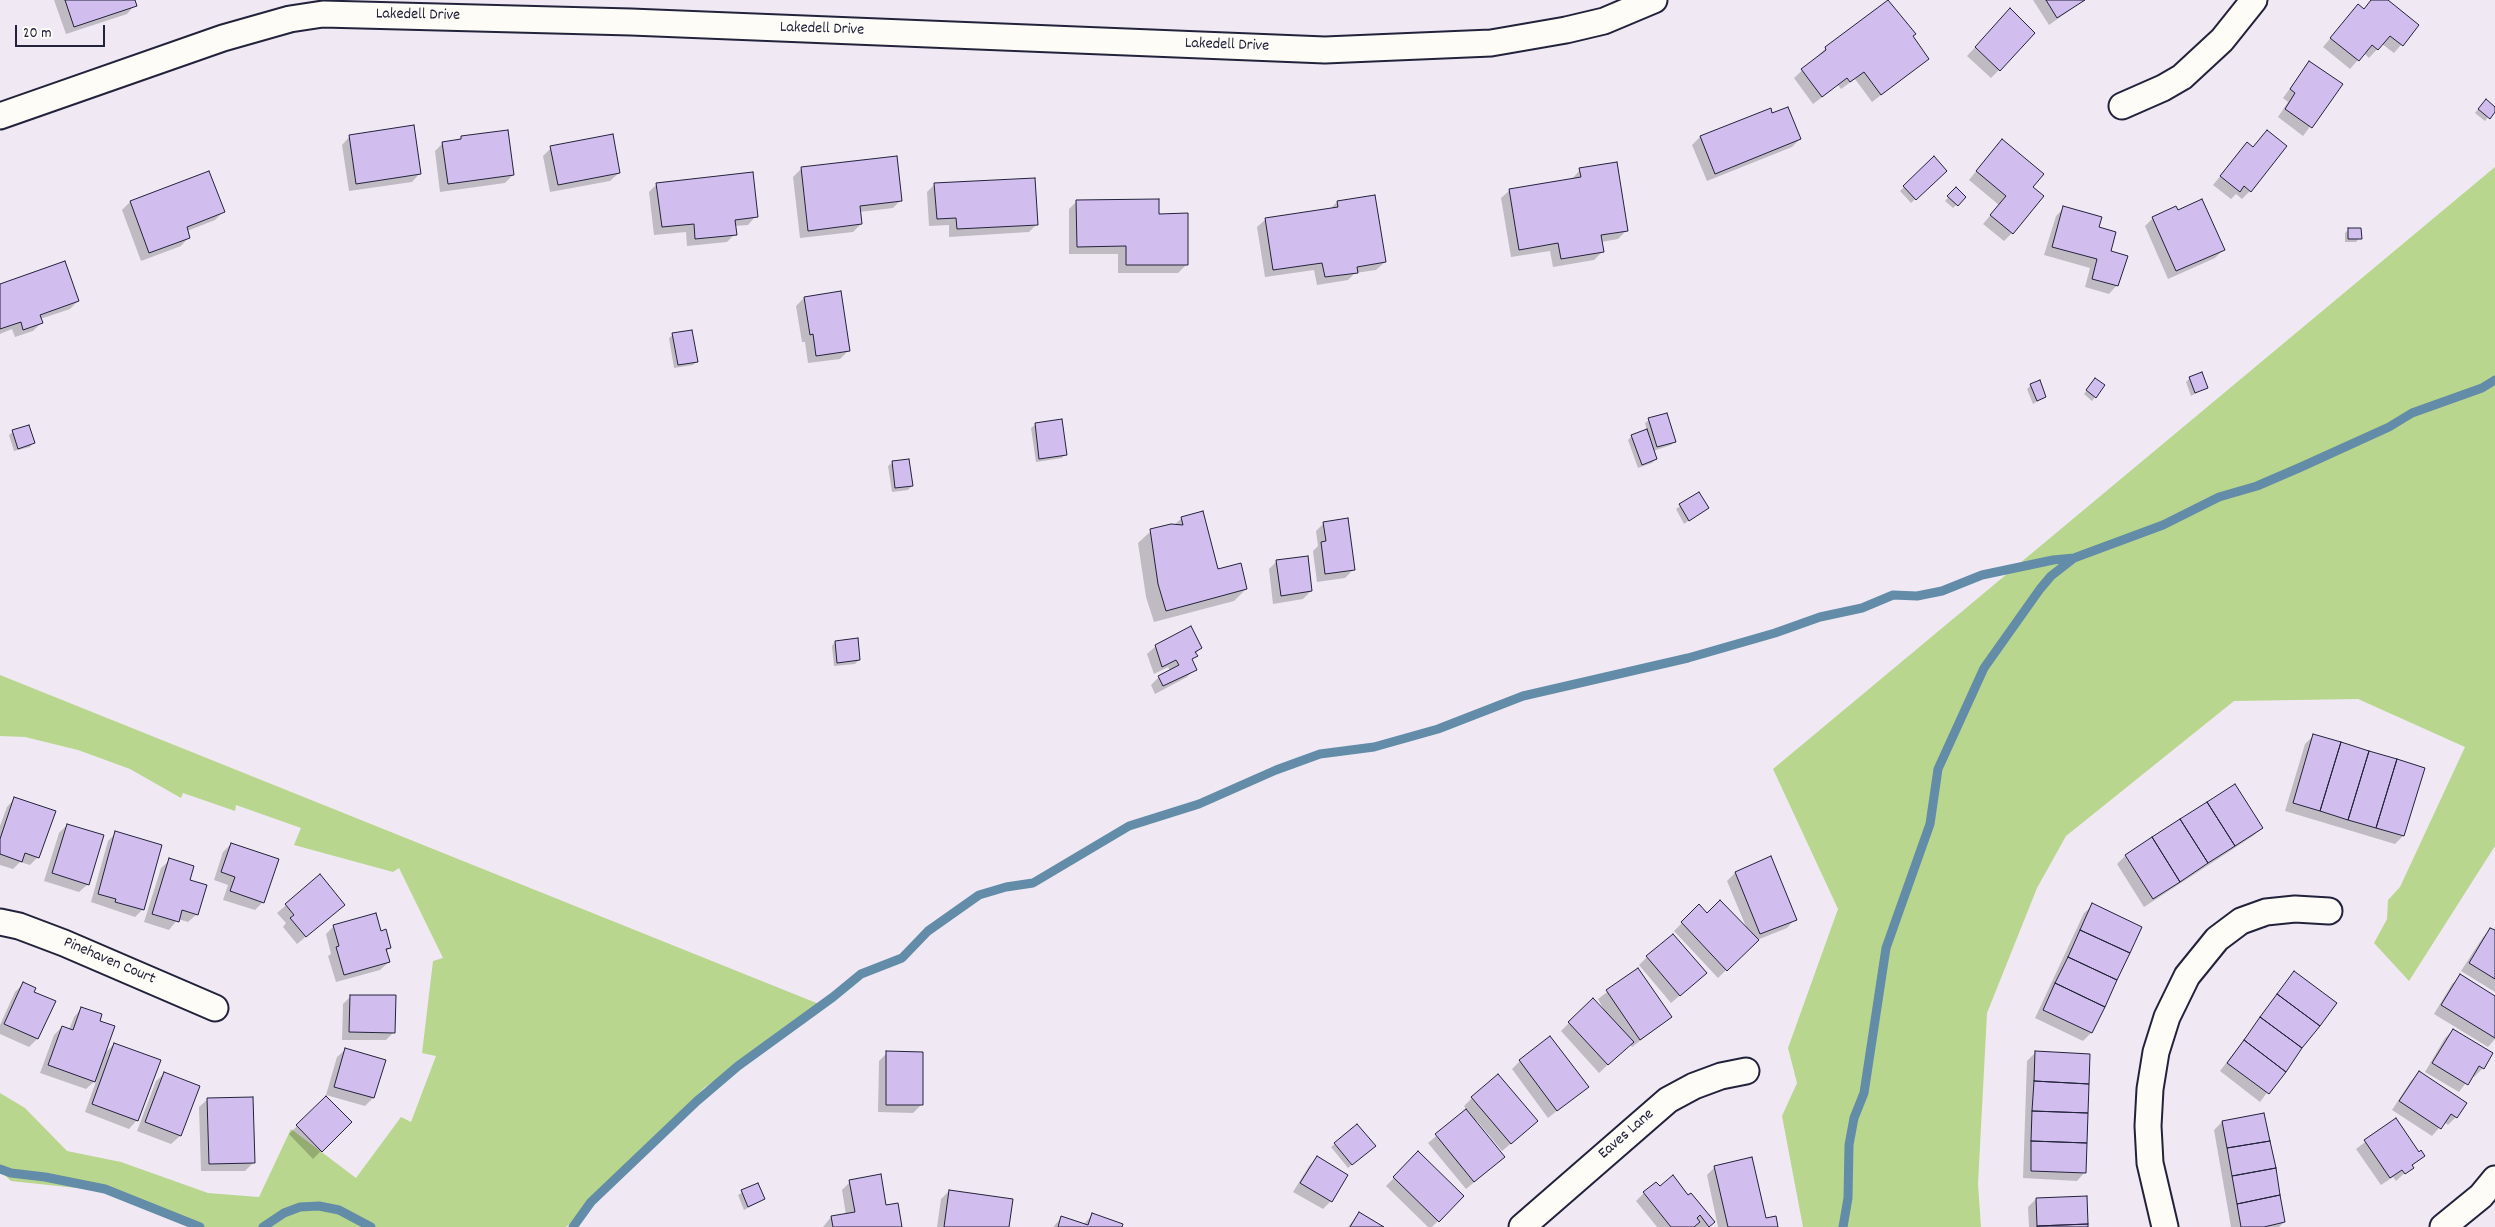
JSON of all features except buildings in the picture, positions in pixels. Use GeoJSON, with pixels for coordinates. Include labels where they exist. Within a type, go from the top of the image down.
{"type":"FeatureCollection","features":[{"type":"Feature","properties":{"kind":"street","name":"Lakedell Drive"},"geometry":{"type":"LineString","coordinates":[[0,116],[223,38],[290,18],[323,14],[629,11],[1325,50],[1491,43],[1566,30],[1594,23],[1654,0]]}},
{"type":"Feature","properties":{"kind":"street"},"geometry":{"type":"LineString","coordinates":[[2122,106],[2163,88],[2182,77],[2222,40],[2254,0]]}},
{"type":"Feature","properties":{"kind":"street"},"geometry":{"type":"LineString","coordinates":[[2165,1227],[2150,1163],[2148,1126],[2150,1089],[2156,1052],[2167,1017],[2188,976],[2217,939],[2241,921],[2266,912],[2295,909],[2329,911]]}},
{"type":"Feature","properties":{"kind":"street","name":"Pinehaven Court"},"geometry":{"type":"LineString","coordinates":[[0,922],[19,926],[64,942],[215,1008]]}},
{"type":"Feature","properties":{"kind":"street","name":"Eaves Lane"},"geometry":{"type":"LineString","coordinates":[[1522,1227],[1668,1100],[1694,1086],[1721,1076],[1746,1071]]}},
{"type":"Feature","properties":{"kind":"street"},"geometry":{"type":"LineString","coordinates":[[2442,1227],[2482,1196],[2495,1180]]}},
{"type":"Feature","properties":{"kind":"green space"},"geometry":{"type":"Polygon","coordinates":[[[2495,167],[2495,846],[2409,981],[2374,943],[2387,919],[2388,900],[2400,887],[2465,747],[2358,699],[2234,701],[2066,836],[2037,888],[1987,1013],[1978,1184],[1981,1227],[1803,1227],[1782,1116],[1797,1083],[1788,1048],[1838,909],[1773,769],[2495,167]]]}},
{"type":"Feature","properties":{"kind":"green space"},"geometry":{"type":"Polygon","coordinates":[[[0,675],[824,1006],[704,1088],[598,1198],[566,1227],[202,1227],[114,1192],[11,1181],[0,1171],[0,1093],[25,1108],[67,1151],[121,1162],[208,1193],[259,1197],[291,1129],[356,1178],[401,1117],[411,1122],[436,1056],[422,1053],[433,961],[443,958],[399,868],[393,872],[294,845],[301,828],[236,805],[235,811],[183,793],[181,798],[130,769],[78,750],[25,737],[0,736],[0,675]]]}},
{"type":"Feature","properties":{"kind":"waterway"},"geometry":{"type":"LineString","coordinates":[[1843,1227],[1848,1198],[1849,1145],[1854,1118],[1864,1093],[1886,948],[1930,824],[1938,769],[1984,668],[2040,589],[2051,576],[2074,558],[2163,525],[2219,497],[2257,486],[2389,427],[2412,413],[2482,388],[2495,380]]}},
{"type":"Feature","properties":{"kind":"waterway"},"geometry":{"type":"LineString","coordinates":[[573,1227],[591,1202],[697,1101],[738,1066],[833,997],[861,974],[902,958],[928,931],[979,895],[1006,887],[1033,883],[1129,826],[1199,804],[1276,770],[1320,754],[1374,747],[1438,729],[1523,696],[1688,658],[1775,633],[1820,617],[1862,608],[1893,595],[1917,596],[1942,591],[1982,575],[2053,560],[2074,558]]}},
{"type":"Feature","properties":{"kind":"waterway"},"geometry":{"type":"LineString","coordinates":[[0,1169],[11,1173],[45,1177],[105,1189],[200,1227]]}},
{"type":"Feature","properties":{"kind":"waterway"},"geometry":{"type":"LineString","coordinates":[[263,1227],[284,1213],[300,1207],[319,1206],[339,1210],[371,1227]]}}]}
